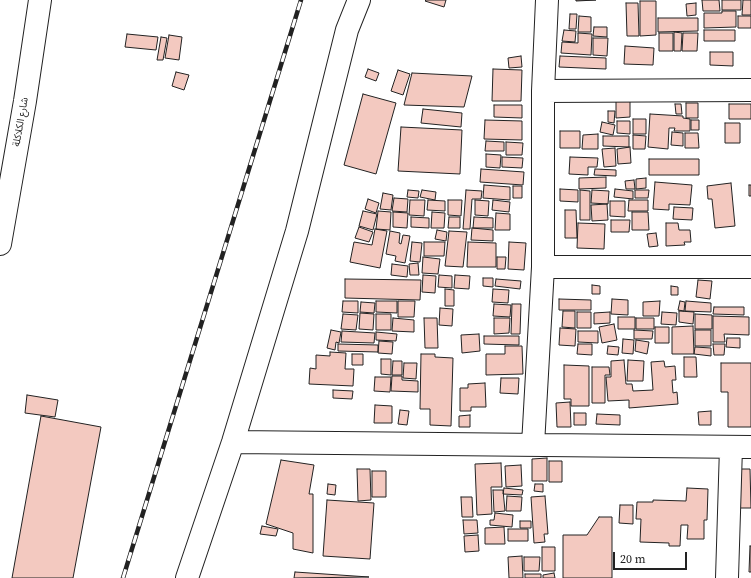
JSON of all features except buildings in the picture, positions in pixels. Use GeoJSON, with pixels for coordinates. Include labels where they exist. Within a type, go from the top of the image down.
{"type":"FeatureCollection","features":[{"type":"Feature","properties":{"kind":"street","name":"شارع الكلاكلة"},"geometry":{"type":"LineString","coordinates":[[0,244],[25,101],[40,0]]}},
{"type":"Feature","properties":{"kind":"street"},"geometry":{"type":"LineString","coordinates":[[187,578],[233,442],[297,232],[347,30],[359,0]]}},
{"type":"Feature","properties":{"kind":"street"},"geometry":{"type":"LineString","coordinates":[[533,445],[543,268],[543,90],[547,0]]}},
{"type":"Feature","properties":{"kind":"street"},"geometry":{"type":"LineString","coordinates":[[543,90],[751,90]]}},
{"type":"Feature","properties":{"kind":"street"},"geometry":{"type":"LineString","coordinates":[[543,268],[751,267]]}},
{"type":"Feature","properties":{"kind":"street"},"geometry":{"type":"LineString","coordinates":[[233,442],[741,447],[727,578]]}},
{"type":"Feature","properties":{"kind":"railway"},"geometry":{"type":"LineString","coordinates":[[123,578],[301,0]]}}]}
